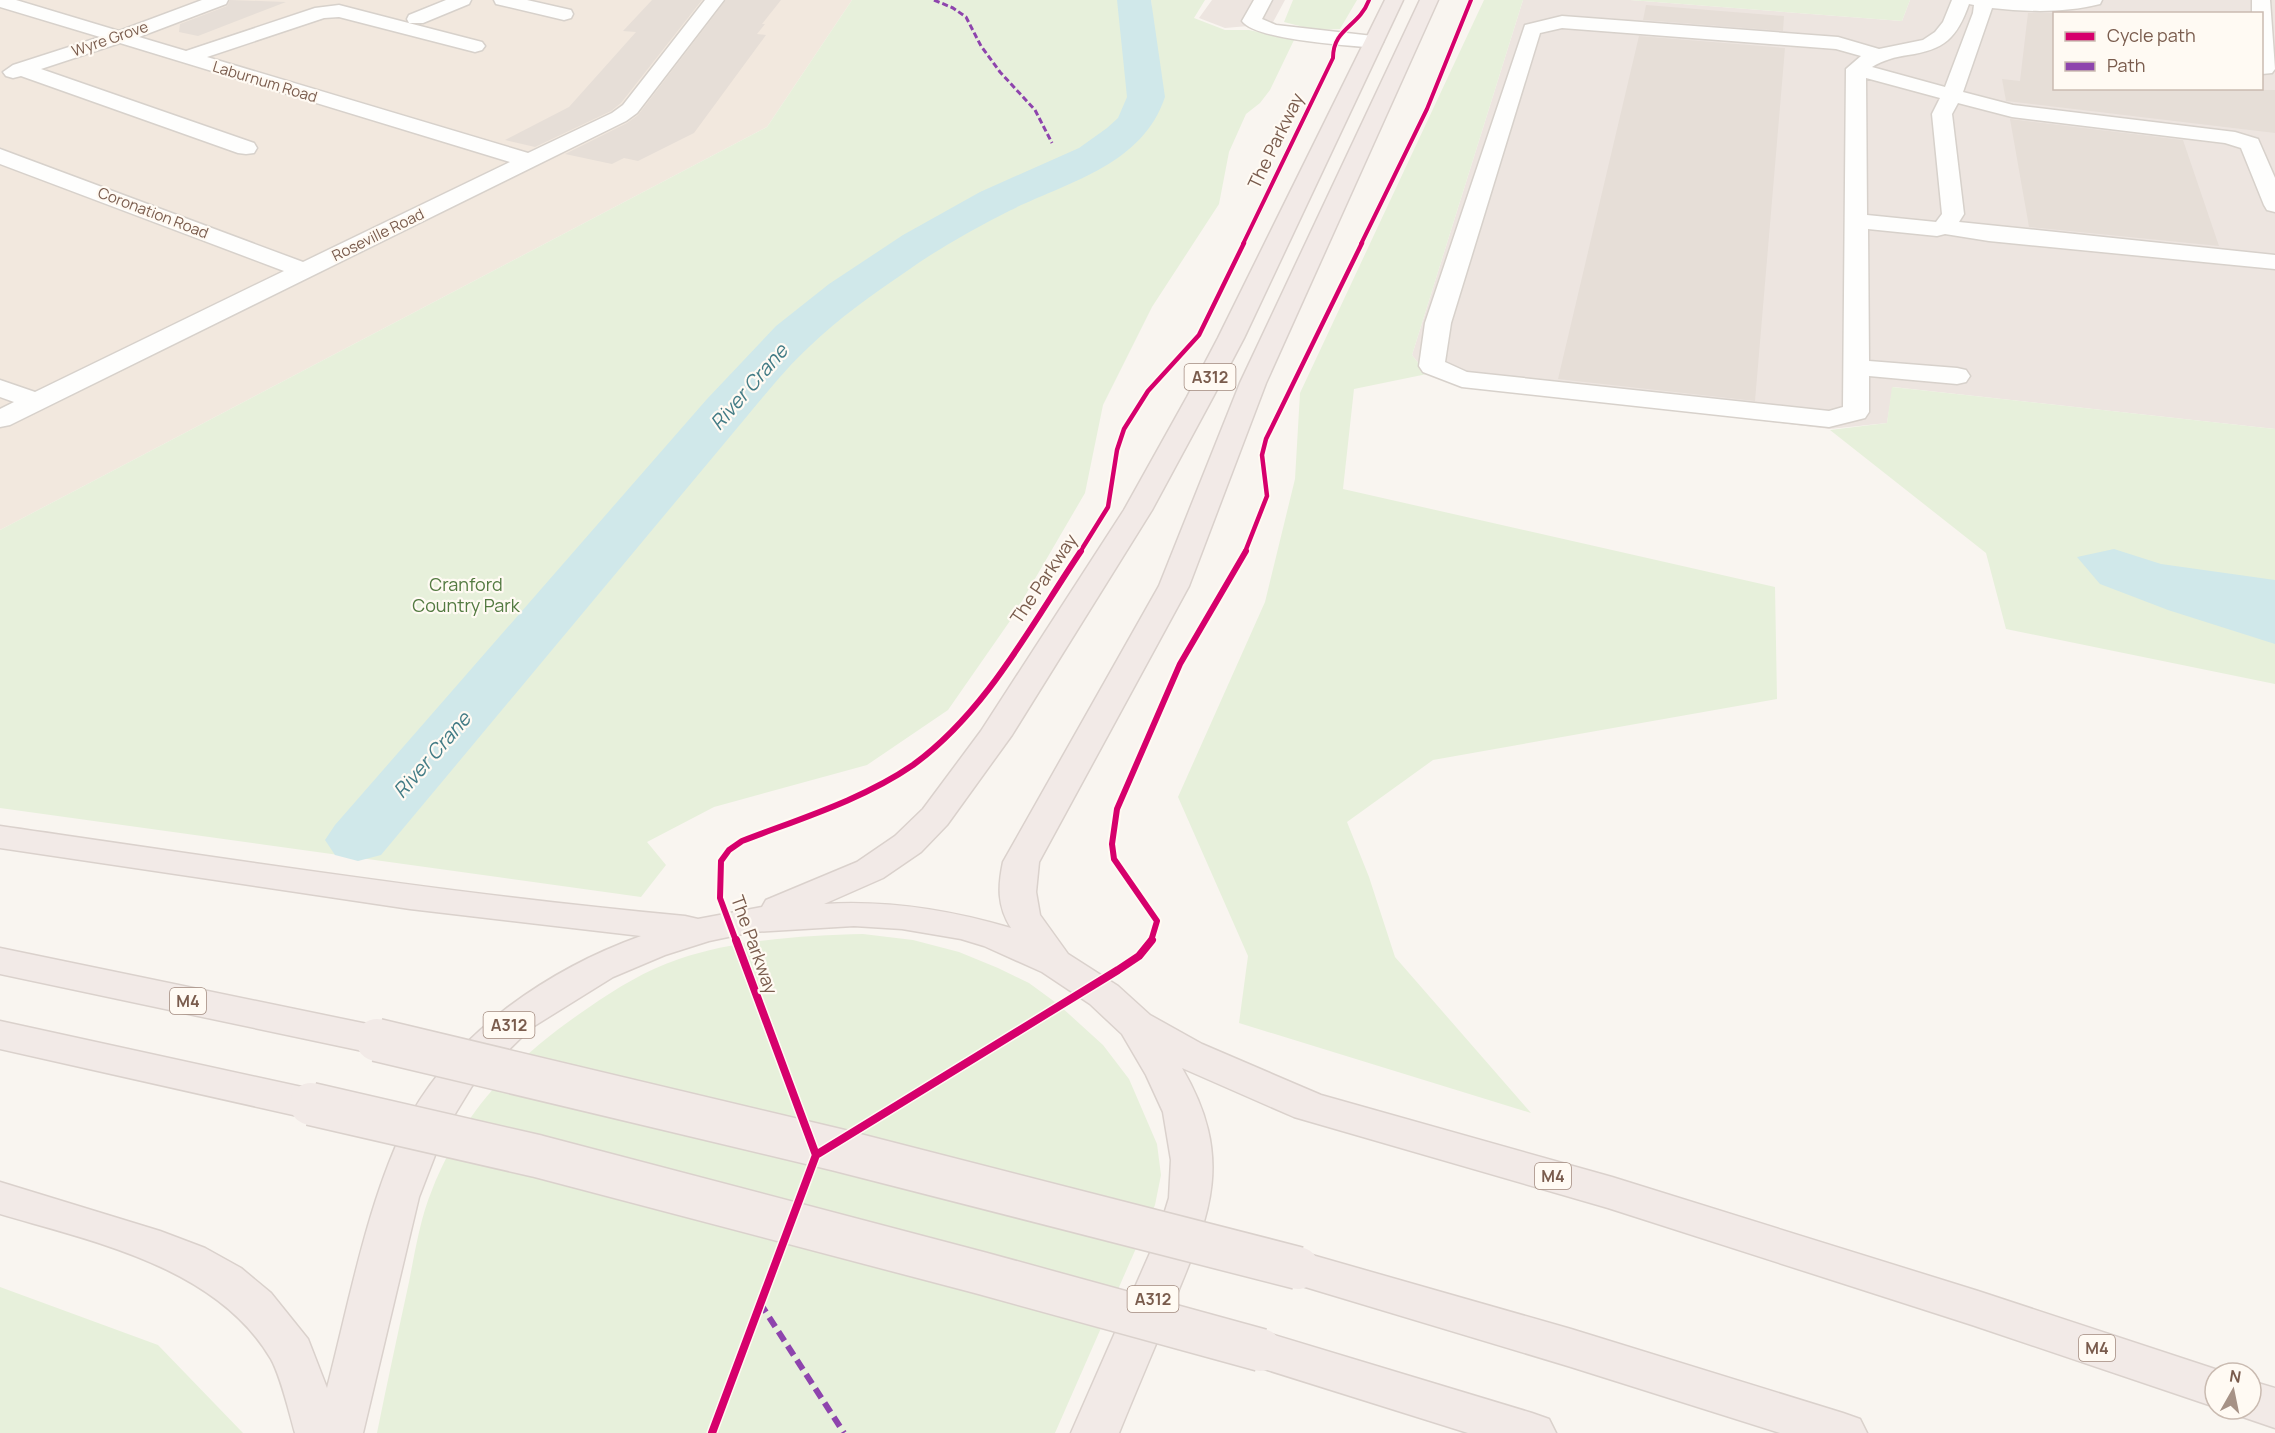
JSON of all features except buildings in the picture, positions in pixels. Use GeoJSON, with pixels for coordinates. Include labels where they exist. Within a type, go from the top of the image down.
{"type":"FeatureCollection","features":[{"type":"Feature","properties":{"kind":"highway","name":"The Parkway"},"geometry":{"type":"LineString","coordinates":[[752,920],[870,870],[908,844],[935,817],[995,735],[1138,510],[1200,397],[1231,338],[1394,0]]}},
{"type":"Feature","properties":{"kind":"highway","name":"A312"},"geometry":{"type":"LineString","coordinates":[[1055,963],[1025,924],[1016,901],[1016,881],[1021,862],[1174,586],[1253,383],[1429,0]]}},
{"type":"Feature","properties":{"kind":"highway"},"geometry":{"type":"LineString","coordinates":[[0,837],[410,897],[607,921],[705,930]]}},
{"type":"Feature","properties":{"kind":"highway","name":"A312"},"geometry":{"type":"LineString","coordinates":[[339,1433],[398,1197],[424,1130],[458,1076],[517,1017],[600,968],[652,946],[705,930],[752,920],[854,914],[902,916],[964,927],[998,937],[1055,963],[1104,995],[1136,1024],[1166,1074],[1183,1112],[1192,1160],[1190,1198],[1179,1237],[1095,1433]]}},
{"type":"Feature","properties":{"kind":"highway","name":"M4"},"geometry":{"type":"LineString","coordinates":[[0,961],[377,1040],[680,1110],[1049,1202],[1298,1268],[1571,1348],[1843,1433]]}},
{"type":"Feature","properties":{"kind":"highway","name":"M4"},"geometry":{"type":"LineString","coordinates":[[1136,1024],[1188,1054],[1308,1106],[1611,1193],[1978,1309],[2203,1384]]}},
{"type":"Feature","properties":{"kind":"highway"},"geometry":{"type":"LineString","coordinates":[[0,1035],[537,1156],[970,1270],[1261,1350],[1532,1433]]}},
{"type":"Feature","properties":{"kind":"highway"},"geometry":{"type":"LineString","coordinates":[[0,1198],[86,1223],[189,1260],[225,1280],[255,1306],[292,1352],[319,1433]]}},
{"type":"Feature","properties":{"kind":"street","name":"Wyre Grove"},"geometry":{"type":"LineString","coordinates":[[0,76],[117,38],[219,0]]}},
{"type":"Feature","properties":{"kind":"street"},"geometry":{"type":"LineString","coordinates":[[416,19],[462,0]]}},
{"type":"Feature","properties":{"kind":"street"},"geometry":{"type":"LineString","coordinates":[[503,0],[564,14]]}},
{"type":"Feature","properties":{"kind":"street","name":"Roseville Road"},"geometry":{"type":"LineString","coordinates":[[0,418],[620,117],[630,109],[715,0]]}},
{"type":"Feature","properties":{"kind":"street"},"geometry":{"type":"LineString","coordinates":[[1878,55],[1838,43],[1562,22],[1532,29],[1438,323],[1432,366],[1462,379],[1829,419],[1856,412],[1856,69],[1866,60],[1878,55],[1933,45],[1948,29],[1961,0]]}},
{"type":"Feature","properties":{"kind":"street"},"geometry":{"type":"LineString","coordinates":[[1942,234],[1953,214],[1942,114],[1960,77],[1982,13],[1981,0],[2073,6],[2093,0]]}},
{"type":"Feature","properties":{"kind":"street"},"geometry":{"type":"LineString","coordinates":[[1263,1],[1251,21],[1272,30],[1373,42]]}},
{"type":"Feature","properties":{"kind":"street","name":"Laburnum Road"},"geometry":{"type":"LineString","coordinates":[[0,2],[531,161]]}},
{"type":"Feature","properties":{"kind":"street"},"geometry":{"type":"LineString","coordinates":[[184,58],[322,12],[339,11],[475,46]]}},
{"type":"Feature","properties":{"kind":"street"},"geometry":{"type":"LineString","coordinates":[[2263,23],[2267,69]]}},
{"type":"Feature","properties":{"kind":"street"},"geometry":{"type":"LineString","coordinates":[[1890,78],[1969,47]]}},
{"type":"Feature","properties":{"kind":"street"},"geometry":{"type":"LineString","coordinates":[[20,69],[246,148]]}},
{"type":"Feature","properties":{"kind":"street"},"geometry":{"type":"LineString","coordinates":[[1856,69],[2012,111],[2227,138],[2250,144],[2275,205]]}},
{"type":"Feature","properties":{"kind":"street"},"geometry":{"type":"LineString","coordinates":[[2080,98],[2080,119]]}},
{"type":"Feature","properties":{"kind":"street","name":"Coronation Road"},"geometry":{"type":"LineString","coordinates":[[0,156],[305,271]]}},
{"type":"Feature","properties":{"kind":"street"},"geometry":{"type":"LineString","coordinates":[[1857,221],[1942,234],[1989,234],[2275,262]]}},
{"type":"Feature","properties":{"kind":"street"},"geometry":{"type":"LineString","coordinates":[[1856,369],[1883,368],[1957,376]]}},
{"type":"Feature","properties":{"kind":"street"},"geometry":{"type":"LineString","coordinates":[[0,388],[37,401]]}},
{"type":"Feature","properties":{"kind":"shaded area"},"geometry":{"type":"Polygon","coordinates":[[[0,0],[852,0],[767,127],[0,530],[0,0]]]}},
{"type":"Feature","properties":{"kind":"shaded area"},"geometry":{"type":"Polygon","coordinates":[[[1212,0],[1285,0],[1272,24],[1225,28],[1199,18],[1212,0]]]}},
{"type":"Feature","properties":{"kind":"shaded area"},"geometry":{"type":"Polygon","coordinates":[[[1523,0],[1630,0],[1902,21],[1910,0],[2275,0],[2275,429],[1893,387],[1887,423],[1830,429],[1450,383],[1427,374],[1412,355],[1523,0]]]}},
{"type":"Feature","properties":{"kind":"green space","name":"Cranford Country Park"},"geometry":{"type":"Polygon","coordinates":[[[852,0],[1128,0],[1137,109],[1112,133],[1064,165],[1085,170],[1107,160],[1148,125],[1160,100],[1151,0],[1205,0],[1194,18],[1225,30],[1249,30],[1294,40],[1270,90],[1260,103],[1246,114],[1229,152],[1219,204],[1152,307],[1103,405],[1085,493],[1012,618],[948,710],[867,765],[714,807],[647,842],[666,865],[641,897],[0,808],[0,530],[767,127],[852,0]]]}},
{"type":"Feature","properties":{"kind":"green space"},"geometry":{"type":"Polygon","coordinates":[[[1293,0],[1357,0],[1340,29],[1315,30],[1284,22],[1293,0]]]}},
{"type":"Feature","properties":{"kind":"green space"},"geometry":{"type":"Polygon","coordinates":[[[1484,0],[1523,0],[1412,355],[1427,374],[1354,389],[1343,489],[1775,587],[1777,699],[1433,760],[1347,822],[1369,877],[1395,957],[1531,1113],[1239,1023],[1248,956],[1178,797],[1265,602],[1295,479],[1300,393],[1484,0]]]}},
{"type":"Feature","properties":{"kind":"green space"},"geometry":{"type":"Polygon","coordinates":[[[1630,0],[1910,0],[1902,21],[1630,0]]]}},
{"type":"Feature","properties":{"kind":"green space"},"geometry":{"type":"Polygon","coordinates":[[[1892,387],[2275,429],[2275,684],[2006,629],[1986,553],[1830,430],[1887,423],[1892,387]]]}},
{"type":"Feature","properties":{"kind":"green space"},"geometry":{"type":"Polygon","coordinates":[[[863,934],[913,940],[959,952],[1029,983],[1059,1005],[1103,1045],[1129,1079],[1157,1144],[1161,1175],[1155,1205],[1055,1433],[377,1433],[418,1236],[432,1190],[460,1134],[477,1109],[516,1065],[562,1026],[599,1001],[632,980],[667,963],[746,943],[794,937],[863,934]]]}},
{"type":"Feature","properties":{"kind":"green space"},"geometry":{"type":"Polygon","coordinates":[[[0,1287],[158,1345],[243,1433],[0,1433],[0,1287]]]}},
{"type":"Feature","properties":{"kind":"water"},"geometry":{"type":"Polygon","coordinates":[[[2114,549],[2161,564],[2275,580],[2275,644],[2168,610],[2100,584],[2077,557],[2114,549]]]}},
{"type":"Feature","properties":{"kind":"waterway","name":"River Crane"},"geometry":{"type":"LineString","coordinates":[[358,840],[725,410],[793,336],[845,294],[918,244],[995,201],[1094,156],[1121,137],[1141,112],[1146,97],[1134,0]]}},
{"type":"Feature","properties":{"kind":"marked path"},"geometry":{"type":"LineString","coordinates":[[934,0],[953,8],[966,17],[981,46],[1000,72],[1035,110],[1052,143]]}},
{"type":"Feature","properties":{"kind":"marked path"},"geometry":{"type":"LineString","coordinates":[[760,1303],[844,1433]]}},
{"type":"Feature","properties":{"kind":"cycle path"},"geometry":{"type":"LineString","coordinates":[[816,1155],[720,898],[721,861],[729,850],[742,841],[859,795],[912,765],[954,730],[985,695],[1103,518],[1111,496],[1117,450],[1124,429],[1148,391],[1199,335],[1333,58],[1337,38],[1362,15],[1369,0]]}},
{"type":"Feature","properties":{"kind":"cycle path"},"geometry":{"type":"LineString","coordinates":[[816,1155],[1118,970],[1139,956],[1153,938],[1157,921],[1114,859],[1112,844],[1117,809],[1180,664],[1242,561],[1267,496],[1262,455],[1266,439],[1427,109],[1471,0]]}},
{"type":"Feature","properties":{"kind":"cycle path"},"geometry":{"type":"LineString","coordinates":[[712,1433],[816,1155]]}}]}
